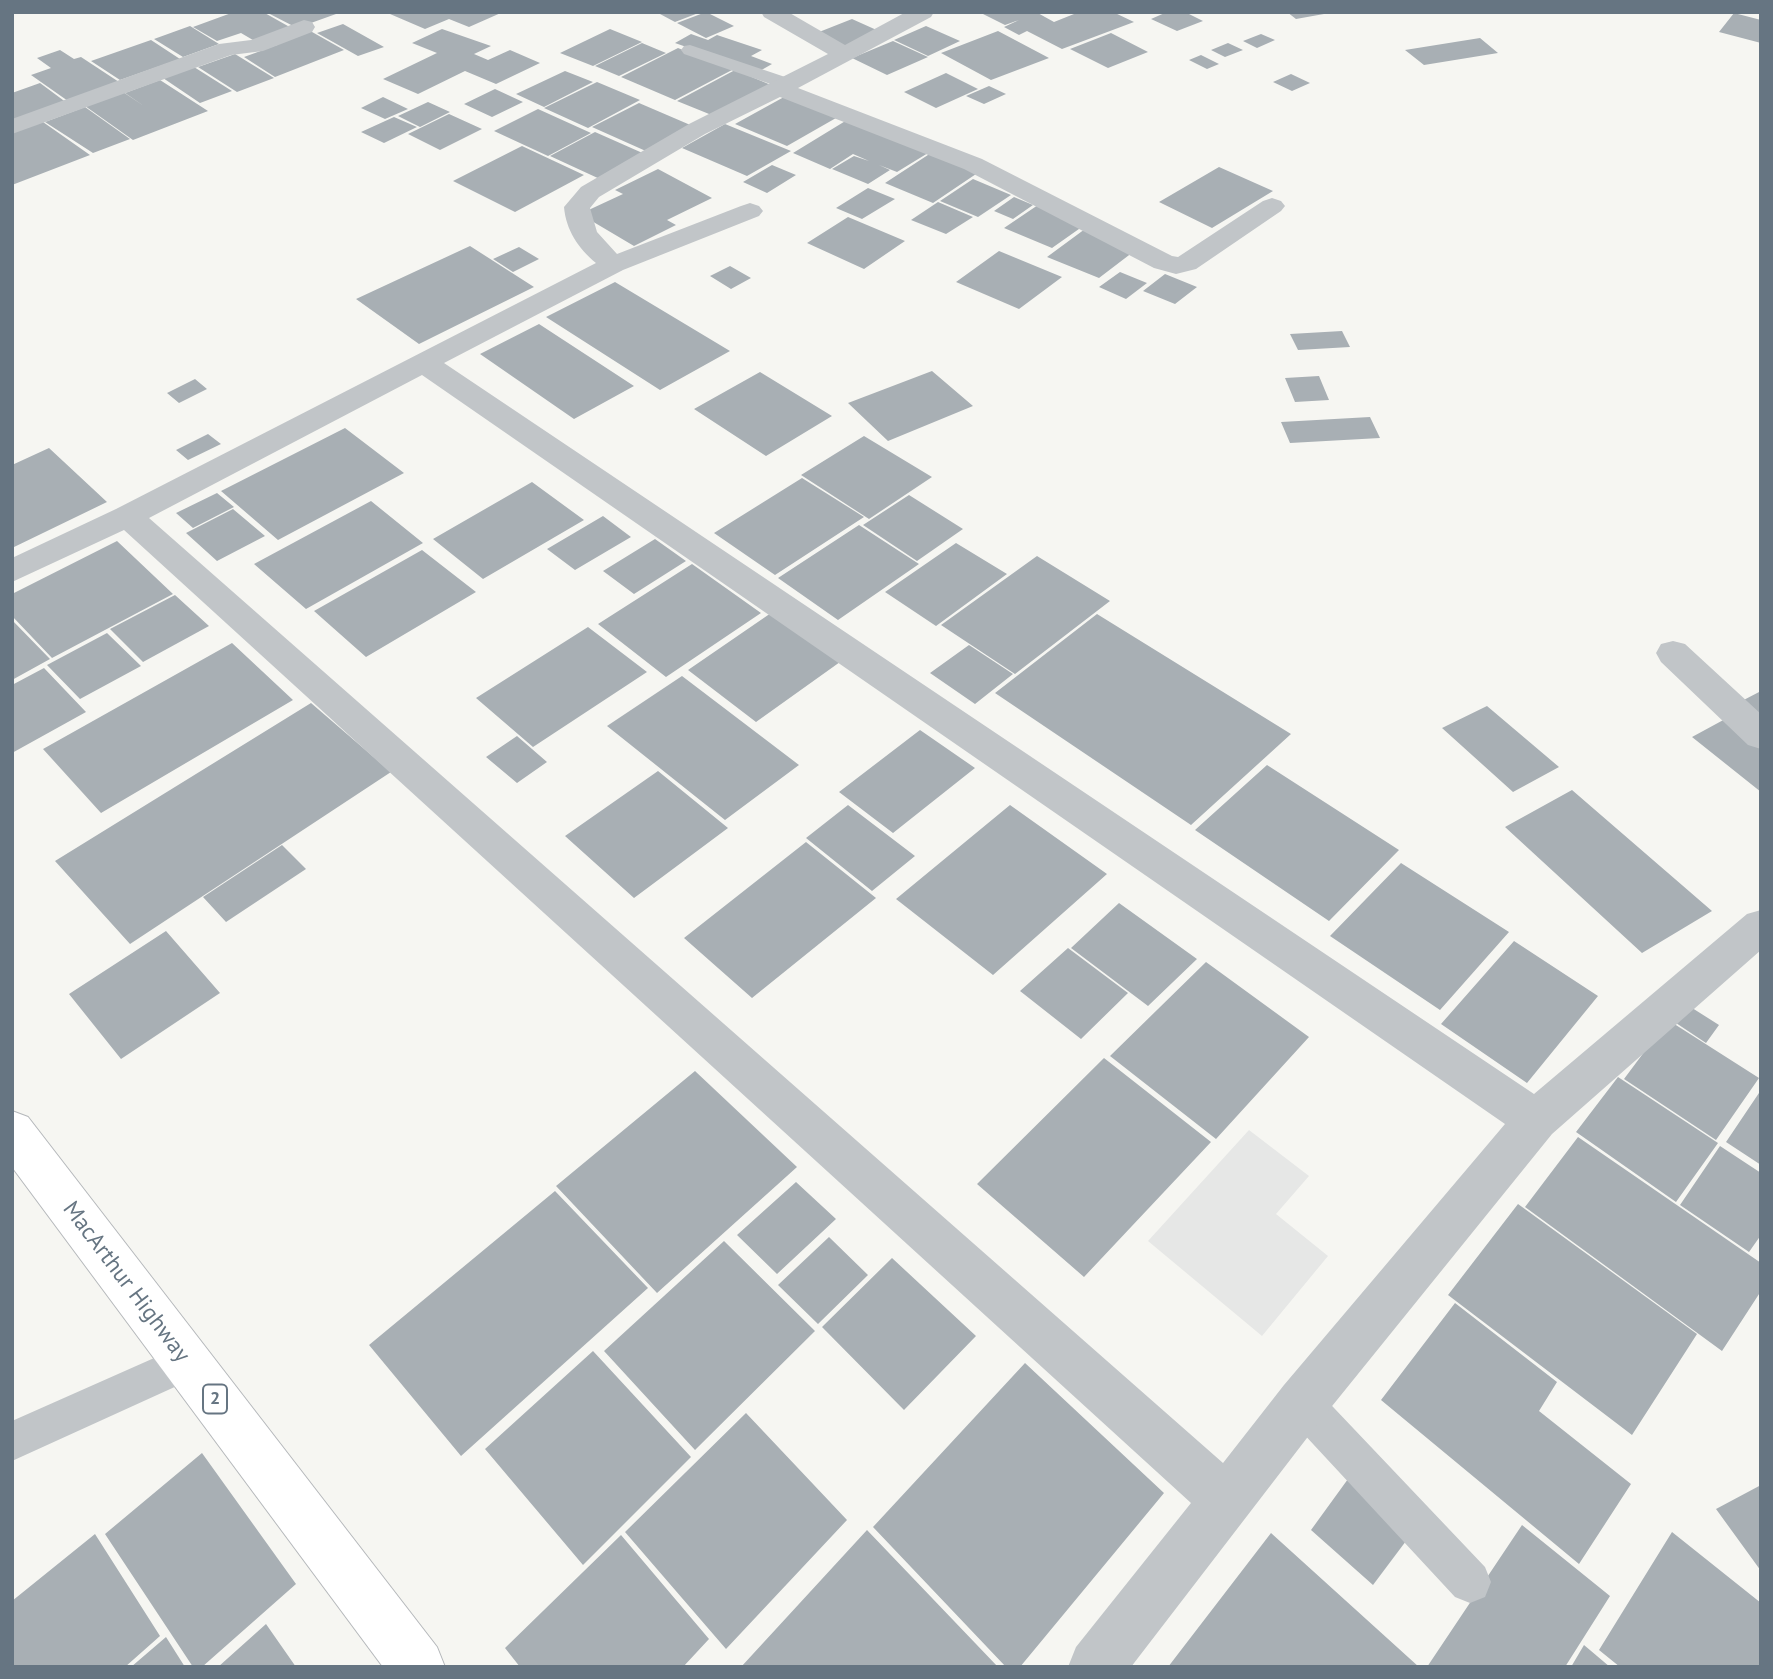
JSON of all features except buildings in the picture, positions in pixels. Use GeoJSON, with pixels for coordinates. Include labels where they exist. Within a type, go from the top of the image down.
{"type":"FeatureCollection","features":[{"type":"Feature","properties":{"kind":"highway","name":"MacArthur Highway"},"geometry":{"type":"LineString","coordinates":[[12,1131],[417,1667]]}},
{"type":"Feature","properties":{"kind":"street"},"geometry":{"type":"LineString","coordinates":[[772,12],[845,54]]}},
{"type":"Feature","properties":{"kind":"street"},"geometry":{"type":"LineString","coordinates":[[614,264],[602,256],[577,222],[577,207],[590,192],[697,129],[784,87],[923,12]]}},
{"type":"Feature","properties":{"kind":"street"},"geometry":{"type":"LineString","coordinates":[[13,125],[228,49],[255,46],[304,27]]}},
{"type":"Feature","properties":{"kind":"street"},"geometry":{"type":"LineString","coordinates":[[784,87],[973,164],[1163,262],[1176,266],[1187,263],[1272,205]]}},
{"type":"Feature","properties":{"kind":"street"},"geometry":{"type":"LineString","coordinates":[[12,572],[127,516],[614,264],[750,211]]}},
{"type":"Feature","properties":{"kind":"street"},"geometry":{"type":"LineString","coordinates":[[423,362],[1536,1120]]}},
{"type":"Feature","properties":{"kind":"street"},"geometry":{"type":"LineString","coordinates":[[127,516],[1225,1499]]}},
{"type":"Feature","properties":{"kind":"street"},"geometry":{"type":"LineString","coordinates":[[1673,653],[1761,736]]}},
{"type":"Feature","properties":{"kind":"street"},"geometry":{"type":"LineString","coordinates":[[1096,1667],[1225,1499],[1536,1120],[1761,926]]}},
{"type":"Feature","properties":{"kind":"lane"},"geometry":{"type":"LineString","coordinates":[[690,50],[784,87]]}},
{"type":"Feature","properties":{"kind":"lane"},"geometry":{"type":"LineString","coordinates":[[12,1441],[188,1363]]}},
{"type":"Feature","properties":{"kind":"lane"},"geometry":{"type":"LineString","coordinates":[[1302,1404],[1471,1583]]}},
{"type":"Feature","properties":{"kind":"shaded area"},"geometry":{"type":"Polygon","coordinates":[[[1249,1130],[1309,1176],[1276,1214],[1328,1256],[1262,1336],[1148,1241],[1249,1130]]]}}]}
